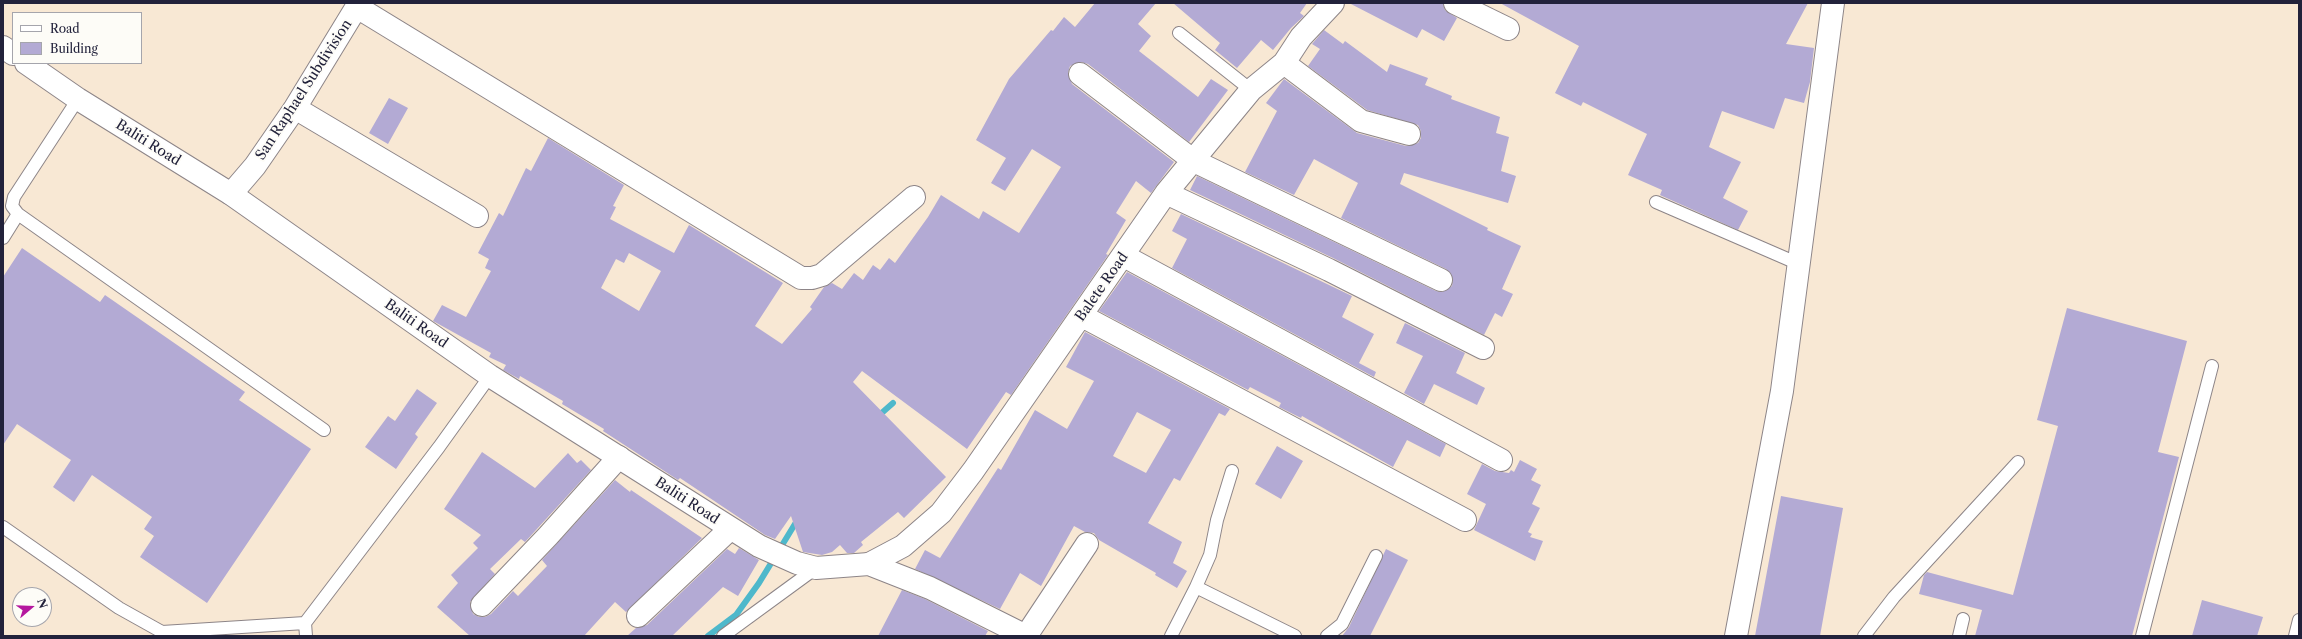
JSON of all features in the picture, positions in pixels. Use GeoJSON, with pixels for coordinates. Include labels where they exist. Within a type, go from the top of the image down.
{"type":"FeatureCollection","features":[{"type":"Feature","properties":{"kind":"street","name":"Balete Road"},"geometry":{"type":"LineString","coordinates":[[869,564],[903,546],[940,514],[1082,316],[1166,193],[1194,161],[1251,90],[1284,63],[1302,37],[1332,3]]}},
{"type":"Feature","properties":{"kind":"street"},"geometry":{"type":"LineString","coordinates":[[1455,3],[1508,29]]}},
{"type":"Feature","properties":{"kind":"street"},"geometry":{"type":"LineString","coordinates":[[1736,636],[1782,391],[1833,3]]}},
{"type":"Feature","properties":{"kind":"street"},"geometry":{"type":"LineString","coordinates":[[358,5],[801,278],[812,278],[822,275],[914,197]]}},
{"type":"Feature","properties":{"kind":"street","name":"San Raphael Subdivision"},"geometry":{"type":"LineString","coordinates":[[230,194],[255,166],[296,108],[358,5]]}},
{"type":"Feature","properties":{"kind":"street"},"geometry":{"type":"LineString","coordinates":[[3,47],[12,53]]}},
{"type":"Feature","properties":{"kind":"street"},"geometry":{"type":"LineString","coordinates":[[1284,63],[1361,121],[1409,134]]}},
{"type":"Feature","properties":{"kind":"street","name":"Baliti Road"},"geometry":{"type":"LineString","coordinates":[[27,64],[78,99],[230,194],[490,376],[730,529],[759,546],[806,565]]}},
{"type":"Feature","properties":{"kind":"street"},"geometry":{"type":"LineString","coordinates":[[1080,74],[1194,161],[1441,280]]}},
{"type":"Feature","properties":{"kind":"street"},"geometry":{"type":"LineString","coordinates":[[296,108],[477,216]]}},
{"type":"Feature","properties":{"kind":"street"},"geometry":{"type":"LineString","coordinates":[[1166,193],[1329,270],[1483,348]]}},
{"type":"Feature","properties":{"kind":"street"},"geometry":{"type":"LineString","coordinates":[[1124,256],[1502,460]]}},
{"type":"Feature","properties":{"kind":"street"},"geometry":{"type":"LineString","coordinates":[[1082,316],[1465,520]]}},
{"type":"Feature","properties":{"kind":"street"},"geometry":{"type":"LineString","coordinates":[[482,605],[548,536],[619,457]]}},
{"type":"Feature","properties":{"kind":"street"},"geometry":{"type":"LineString","coordinates":[[638,616],[730,529]]}},
{"type":"Feature","properties":{"kind":"street"},"geometry":{"type":"LineString","coordinates":[[806,565],[869,564],[930,588],[1026,636],[1086,544]]}},
{"type":"Feature","properties":{"kind":"lane"},"geometry":{"type":"LineString","coordinates":[[1179,33],[1251,90]]}},
{"type":"Feature","properties":{"kind":"lane"},"geometry":{"type":"LineString","coordinates":[[78,99],[14,197],[12,206],[18,214],[324,430]]}},
{"type":"Feature","properties":{"kind":"lane"},"geometry":{"type":"LineString","coordinates":[[1656,202],[1799,264]]}},
{"type":"Feature","properties":{"kind":"lane"},"geometry":{"type":"LineString","coordinates":[[3,238],[18,214]]}},
{"type":"Feature","properties":{"kind":"lane"},"geometry":{"type":"LineString","coordinates":[[2142,636],[2212,366]]}},
{"type":"Feature","properties":{"kind":"lane"},"geometry":{"type":"LineString","coordinates":[[306,636],[305,623],[439,447],[490,376]]}},
{"type":"Feature","properties":{"kind":"lane"},"geometry":{"type":"LineString","coordinates":[[1864,636],[1894,597],[2018,462]]}},
{"type":"Feature","properties":{"kind":"lane"},"geometry":{"type":"LineString","coordinates":[[1171,636],[1196,587],[1210,555],[1217,520],[1232,471]]}},
{"type":"Feature","properties":{"kind":"lane"},"geometry":{"type":"LineString","coordinates":[[3,527],[119,608],[162,632],[305,623]]}},
{"type":"Feature","properties":{"kind":"lane"},"geometry":{"type":"LineString","coordinates":[[1327,636],[1342,624],[1376,556]]}},
{"type":"Feature","properties":{"kind":"lane"},"geometry":{"type":"LineString","coordinates":[[723,636],[806,565]]}},
{"type":"Feature","properties":{"kind":"lane"},"geometry":{"type":"LineString","coordinates":[[1196,587],[1295,636]]}},
{"type":"Feature","properties":{"kind":"lane"},"geometry":{"type":"LineString","coordinates":[[1959,636],[1963,619]]}},
{"type":"Feature","properties":{"kind":"lane"},"geometry":{"type":"LineString","coordinates":[[2295,636],[2299,620]]}},
{"type":"Feature","properties":{"kind":"building"},"geometry":{"type":"Polygon","coordinates":[[[1095,3],[1156,3],[1138,24],[1151,36],[1139,51],[1198,97],[1211,79],[1228,90],[1189,142],[1088,64],[1081,62],[1070,66],[1068,73],[1072,84],[1174,162],[1151,193],[1136,181],[1116,213],[1126,220],[1106,254],[1108,255],[1011,395],[1006,392],[967,449],[862,371],[853,382],[946,477],[904,518],[898,512],[861,542],[863,545],[854,553],[847,553],[840,545],[832,552],[822,555],[803,552],[791,516],[775,539],[765,535],[680,478],[678,480],[603,431],[604,429],[562,404],[563,401],[520,376],[519,379],[503,370],[506,365],[489,357],[491,353],[433,321],[442,305],[466,317],[491,271],[485,268],[489,259],[478,253],[499,213],[503,216],[526,168],[531,171],[548,138],[624,185],[613,206],[616,207],[610,219],[674,253],[689,225],[783,283],[755,326],[782,344],[812,309],[810,307],[824,287],[832,283],[842,289],[854,273],[863,280],[873,265],[880,270],[889,258],[895,263],[928,217],[941,195],[979,219],[983,211],[1019,233],[1061,167],[1032,149],[1005,191],[991,183],[1006,158],[976,140],[1009,79],[1051,30],[1053,31],[1064,17],[1075,27],[1095,3]],[[629,253],[624,263],[616,259],[601,288],[639,311],[661,271],[629,253]]]}},
{"type":"Feature","properties":{"kind":"building"},"geometry":{"type":"Polygon","coordinates":[[[1173,3],[1307,3],[1300,13],[1304,16],[1291,28],[1273,50],[1261,40],[1237,68],[1215,50],[1220,43],[1173,3]]]}},
{"type":"Feature","properties":{"kind":"building"},"geometry":{"type":"Polygon","coordinates":[[[1349,3],[1443,3],[1445,10],[1457,18],[1444,41],[1422,29],[1417,38],[1349,3]]]}},
{"type":"Feature","properties":{"kind":"building"},"geometry":{"type":"Polygon","coordinates":[[[1500,3],[1808,3],[1786,44],[1814,48],[1810,82],[1804,103],[1785,98],[1774,129],[1722,111],[1709,147],[1741,162],[1723,198],[1748,211],[1738,230],[1660,195],[1662,190],[1628,175],[1647,134],[1583,102],[1581,106],[1555,93],[1579,46],[1500,3]]]}},
{"type":"Feature","properties":{"kind":"building"},"geometry":{"type":"Polygon","coordinates":[[[1324,30],[1343,44],[1345,41],[1387,72],[1390,64],[1428,78],[1425,85],[1452,96],[1451,99],[1500,117],[1496,133],[1509,137],[1501,171],[1516,176],[1508,203],[1404,173],[1400,184],[1488,228],[1487,230],[1521,246],[1502,289],[1513,294],[1502,317],[1495,313],[1484,335],[1335,259],[1190,190],[1197,176],[1436,291],[1442,292],[1452,286],[1453,279],[1446,269],[1341,218],[1358,183],[1314,159],[1294,195],[1245,172],[1277,111],[1266,103],[1284,79],[1357,133],[1406,146],[1418,143],[1421,138],[1421,131],[1418,125],[1367,110],[1308,66],[1320,49],[1312,44],[1324,30]]]}},
{"type":"Feature","properties":{"kind":"building"},"geometry":{"type":"Polygon","coordinates":[[[389,98],[408,108],[388,144],[369,133],[389,98]]]}},
{"type":"Feature","properties":{"kind":"building"},"geometry":{"type":"Polygon","coordinates":[[[1181,214],[1352,296],[1342,317],[1374,334],[1359,363],[1376,372],[1374,377],[1172,268],[1187,239],[1172,231],[1181,214]]]}},
{"type":"Feature","properties":{"kind":"building"},"geometry":{"type":"Polygon","coordinates":[[[22,248],[100,302],[105,295],[245,392],[239,400],[311,449],[207,603],[140,557],[154,536],[144,529],[152,517],[92,475],[74,502],[53,487],[71,460],[17,424],[3,445],[3,277],[22,248]]]}},
{"type":"Feature","properties":{"kind":"building"},"geometry":{"type":"Polygon","coordinates":[[[1127,272],[1446,444],[1440,457],[1407,440],[1393,467],[1302,416],[1301,418],[1279,407],[1281,403],[1250,387],[1248,390],[1099,311],[1127,272]]]}},
{"type":"Feature","properties":{"kind":"building"},"geometry":{"type":"Polygon","coordinates":[[[2067,308],[2187,341],[2158,452],[2179,457],[2132,636],[1975,636],[1982,610],[1919,594],[1924,575],[1927,572],[2013,595],[2058,426],[2037,420],[2067,308]]]}},
{"type":"Feature","properties":{"kind":"building"},"geometry":{"type":"Polygon","coordinates":[[[1405,323],[1465,353],[1456,373],[1485,388],[1477,405],[1434,384],[1424,404],[1404,393],[1423,356],[1396,343],[1405,323]]]}},
{"type":"Feature","properties":{"kind":"building"},"geometry":{"type":"Polygon","coordinates":[[[1085,332],[1230,409],[1225,416],[1219,413],[1180,481],[1174,478],[1148,523],[1182,542],[1173,563],[1187,571],[1177,588],[1155,575],[1156,573],[1099,540],[1094,533],[1085,532],[1074,526],[1041,586],[1020,573],[1000,609],[915,569],[925,550],[940,558],[998,468],[1001,470],[1035,410],[1067,429],[1094,381],[1066,367],[1085,332]],[[1137,412],[1113,456],[1146,473],[1171,430],[1137,412]]]}},
{"type":"Feature","properties":{"kind":"building"},"geometry":{"type":"Polygon","coordinates":[[[417,389],[437,403],[415,434],[418,437],[396,469],[365,447],[388,416],[395,421],[417,389]]]}},
{"type":"Feature","properties":{"kind":"building"},"geometry":{"type":"Polygon","coordinates":[[[1277,446],[1303,461],[1281,499],[1255,484],[1277,446]]]}},
{"type":"Feature","properties":{"kind":"building"},"geometry":{"type":"Polygon","coordinates":[[[482,452],[535,488],[568,453],[577,463],[581,460],[591,470],[525,542],[521,539],[490,569],[495,574],[470,602],[473,614],[479,617],[485,617],[491,614],[513,591],[518,596],[547,566],[542,560],[615,480],[630,492],[631,490],[702,538],[626,612],[615,602],[584,636],[470,636],[437,607],[458,583],[451,575],[478,548],[473,543],[481,535],[444,509],[482,452]]]}},
{"type":"Feature","properties":{"kind":"building"},"geometry":{"type":"Polygon","coordinates":[[[1520,460],[1537,469],[1531,480],[1541,485],[1532,504],[1540,508],[1528,532],[1532,534],[1530,537],[1543,541],[1535,561],[1474,530],[1486,504],[1467,494],[1482,464],[1495,471],[1509,473],[1511,470],[1514,472],[1520,460]]]}},
{"type":"Feature","properties":{"kind":"building"},"geometry":{"type":"Polygon","coordinates":[[[1781,496],[1843,508],[1820,636],[1755,636],[1781,496]]]}},
{"type":"Feature","properties":{"kind":"building"},"geometry":{"type":"Polygon","coordinates":[[[739,548],[759,560],[738,596],[723,587],[672,636],[627,636],[636,628],[647,625],[727,549],[735,554],[739,548]]]}},
{"type":"Feature","properties":{"kind":"building"},"geometry":{"type":"Polygon","coordinates":[[[1386,549],[1408,560],[1370,636],[1342,636],[1349,627],[1386,549]]]}},
{"type":"Feature","properties":{"kind":"building"},"geometry":{"type":"Polygon","coordinates":[[[902,590],[925,599],[988,631],[985,636],[878,636],[902,590]]]}},
{"type":"Feature","properties":{"kind":"building"},"geometry":{"type":"Polygon","coordinates":[[[2202,600],[2263,617],[2257,636],[2192,636],[2202,600]]]}},
{"type":"Feature","properties":{"kind":"waterway"},"geometry":{"type":"LineString","coordinates":[[876,418],[893,403]]}},
{"type":"Feature","properties":{"kind":"waterway"},"geometry":{"type":"LineString","coordinates":[[708,636],[736,615],[759,583],[798,519]]}}]}
